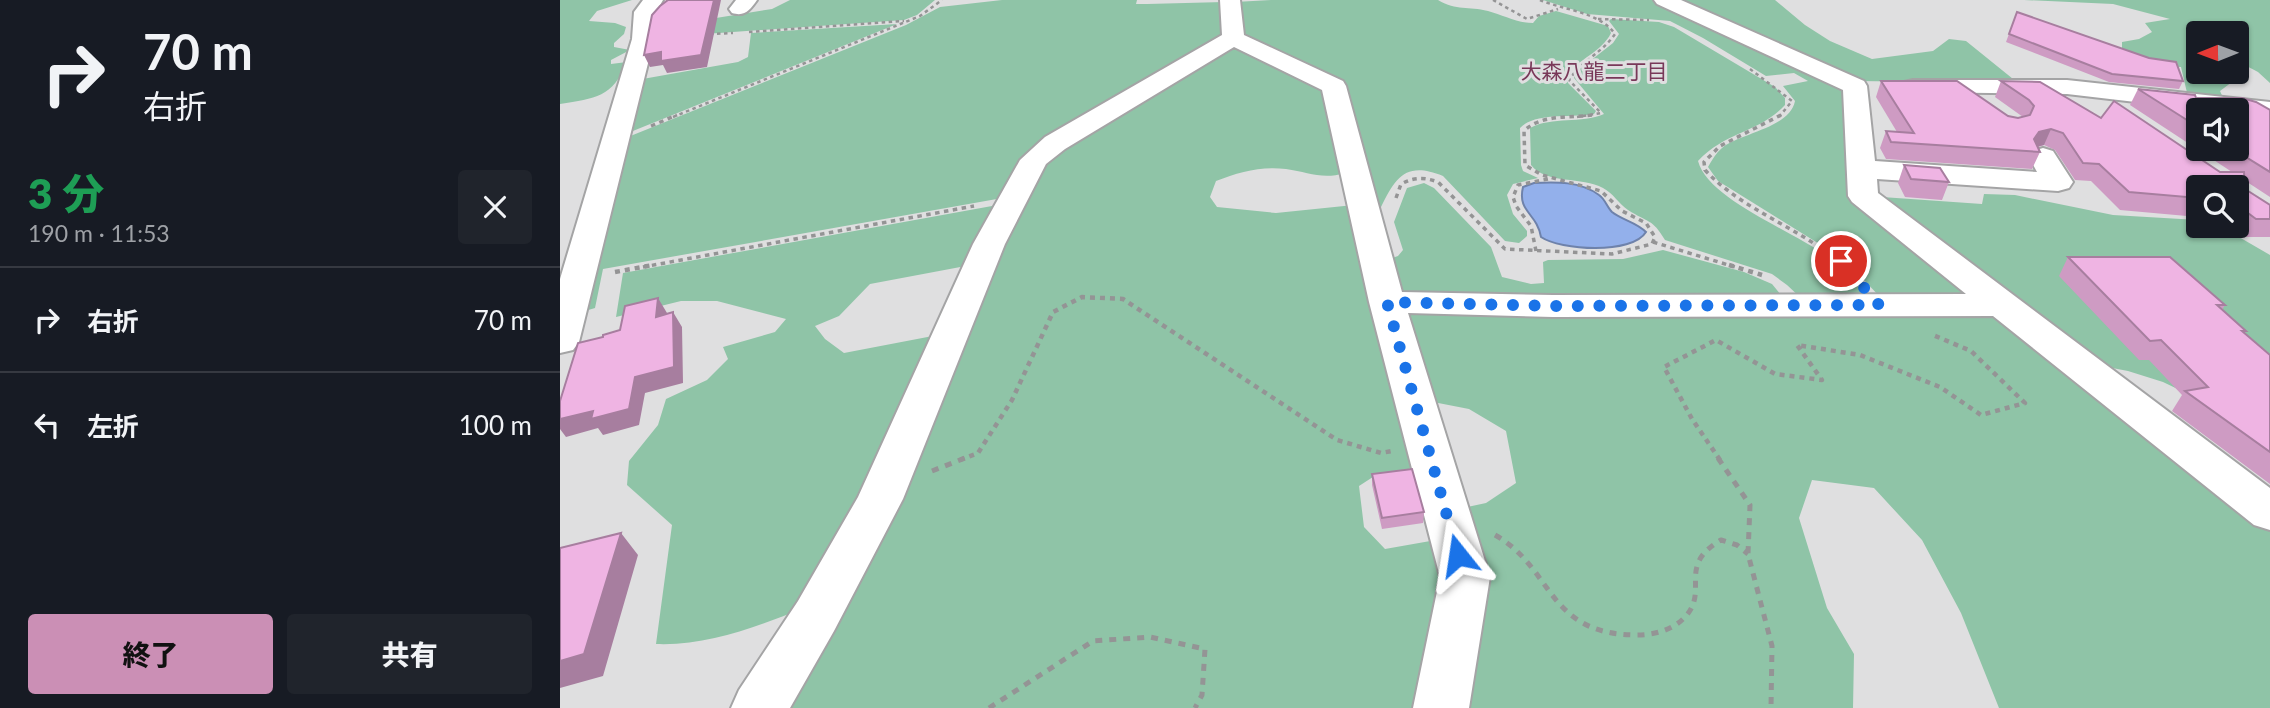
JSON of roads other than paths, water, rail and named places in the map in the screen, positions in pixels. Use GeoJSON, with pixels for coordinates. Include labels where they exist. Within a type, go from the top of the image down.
{"type":"FeatureCollection","features":[{"type":"Feature","properties":{"kind":"street"},"geometry":{"type":"LineString","coordinates":[[560,342],[643,38],[645,12],[653,0]]}},
{"type":"Feature","properties":{"kind":"street"},"geometry":{"type":"LineString","coordinates":[[1230,0],[1233,37]]}},
{"type":"Feature","properties":{"kind":"street"},"geometry":{"type":"LineString","coordinates":[[1662,10],[1877,87],[2086,88],[2268,112]]}},
{"type":"Feature","properties":{"kind":"street"},"geometry":{"type":"LineString","coordinates":[[759,708],[816,616],[890,475],[989,244],[1034,160],[1041,153],[1233,37]]}},
{"type":"Feature","properties":{"kind":"street"},"geometry":{"type":"LineString","coordinates":[[1233,37],[1334,86],[1387,302],[1465,577],[1441,708]]}},
{"type":"Feature","properties":{"kind":"street"},"geometry":{"type":"LineString","coordinates":[[1877,87],[1859,169],[1863,196],[2265,505]]}},
{"type":"Feature","properties":{"kind":"street"},"geometry":{"type":"LineString","coordinates":[[1959,87],[1991,109]]}},
{"type":"Feature","properties":{"kind":"street"},"geometry":{"type":"LineString","coordinates":[[2086,88],[2130,119]]}},
{"type":"Feature","properties":{"kind":"street"},"geometry":{"type":"LineString","coordinates":[[1859,169],[2058,182],[2043,158]]}},
{"type":"Feature","properties":{"kind":"street"},"geometry":{"type":"LineString","coordinates":[[1387,302],[1553,306],[2002,305]]}},
{"type":"Feature","properties":{"kind":"water"},"geometry":{"type":"Polygon","coordinates":[[[1534,183],[1568,183],[1592,190],[1612,212],[1646,232],[1638,239],[1612,247],[1579,247],[1550,241],[1541,237],[1523,202],[1523,187],[1534,183]]]}},
{"type":"Feature","properties":{"kind":"district","name":"大森八龍二丁目"},"geometry":{"type":"Point","coordinates":[1594,70]}}]}
